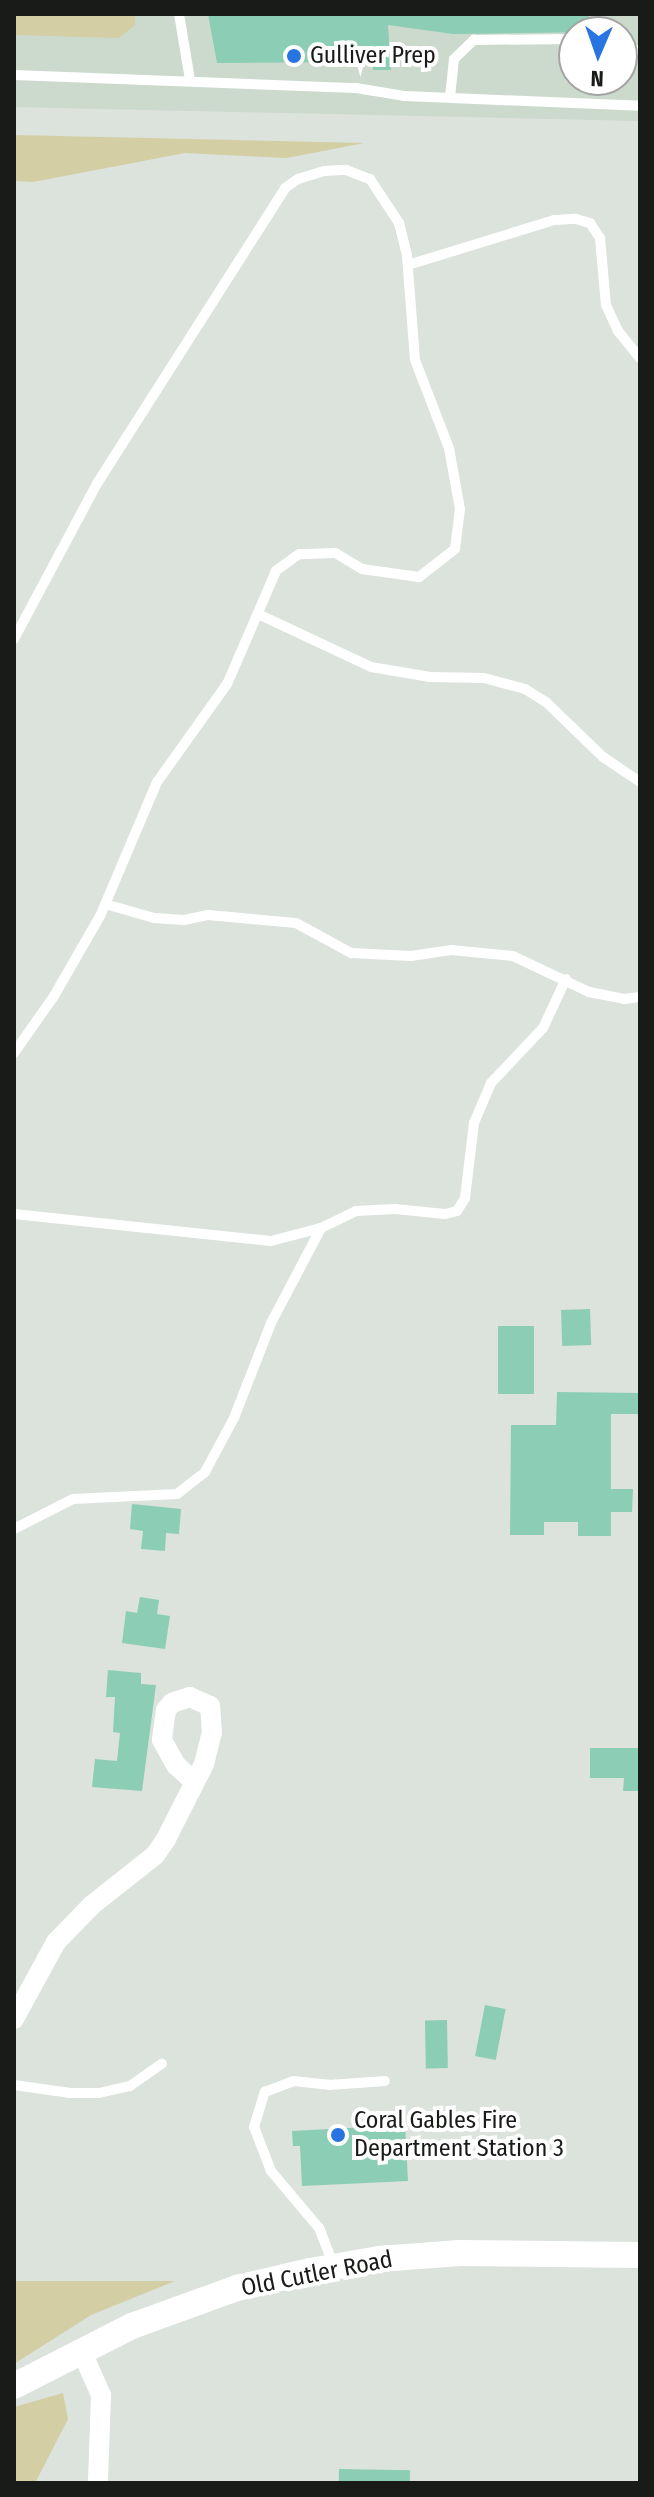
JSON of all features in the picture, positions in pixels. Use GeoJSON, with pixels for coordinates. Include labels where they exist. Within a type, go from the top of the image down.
{"type":"FeatureCollection","features":[{"type":"Feature","properties":{"kind":"main road","name":"Old Cutler Road"},"geometry":{"type":"LineString","coordinates":[[15,2383],[81,2350],[188,2304],[237,2288],[334,2266],[460,2253],[640,2255]]}},
{"type":"Feature","properties":{"kind":"street"},"geometry":{"type":"LineString","coordinates":[[14,2019],[56,1942],[92,1905],[155,1855],[194,1782]]}},
{"type":"Feature","properties":{"kind":"street"},"geometry":{"type":"LineString","coordinates":[[81,2350],[101,2395],[98,2483]]}},
{"type":"Feature","properties":{"kind":"lane"},"geometry":{"type":"LineString","coordinates":[[179,14],[190,80]]}},
{"type":"Feature","properties":{"kind":"lane"},"geometry":{"type":"LineString","coordinates":[[450,97],[454,59],[459,50],[474,40],[558,39]]}},
{"type":"Feature","properties":{"kind":"lane"},"geometry":{"type":"LineString","coordinates":[[14,75],[362,88],[397,95],[640,106]]}},
{"type":"Feature","properties":{"kind":"lane"},"geometry":{"type":"LineString","coordinates":[[14,639],[98,482],[285,188],[298,179],[324,171],[365,175],[378,187],[399,223],[408,265],[415,360],[449,448],[460,509],[455,549],[419,577],[362,569],[335,553],[299,554],[276,571],[227,684],[157,782],[105,904],[54,996],[14,1053]]}},
{"type":"Feature","properties":{"kind":"lane"},"geometry":{"type":"LineString","coordinates":[[408,265],[554,220],[576,219],[590,223],[600,238],[606,305],[618,331],[640,358]]}},
{"type":"Feature","properties":{"kind":"lane"},"geometry":{"type":"LineString","coordinates":[[258,614],[371,667],[430,677],[484,678],[525,689],[546,702],[603,757],[640,782]]}},
{"type":"Feature","properties":{"kind":"lane"},"geometry":{"type":"LineString","coordinates":[[105,904],[154,918],[184,920],[208,915],[296,923],[351,953],[411,956],[451,950],[513,956],[589,992],[624,999],[640,997]]}},
{"type":"Feature","properties":{"kind":"lane"},"geometry":{"type":"LineString","coordinates":[[14,1214],[271,1241],[321,1228],[356,1211],[395,1209],[445,1214],[457,1211],[465,1198],[474,1123],[491,1083],[543,1028],[566,979]]}},
{"type":"Feature","properties":{"kind":"lane"},"geometry":{"type":"LineString","coordinates":[[14,1529],[73,1499],[177,1494],[205,1472],[234,1418],[271,1323],[321,1228]]}},
{"type":"Feature","properties":{"kind":"lane"},"geometry":{"type":"LineString","coordinates":[[14,2085],[70,2093],[99,2093],[130,2086],[162,2064]]}},
{"type":"Feature","properties":{"kind":"lane"},"geometry":{"type":"LineString","coordinates":[[334,2266],[319,2228],[271,2171],[254,2127],[265,2092],[293,2081],[329,2085],[385,2081]]}},
{"type":"Feature","properties":{"kind":"shaded area","name":"Gulliver Prep"},"geometry":{"type":"Polygon","coordinates":[[[14,14],[640,14],[640,121],[14,107],[14,14]]]}},
{"type":"Feature","properties":{"kind":"shaded area"},"geometry":{"type":"Polygon","coordinates":[[[14,14],[135,14],[135,25],[119,38],[14,35],[14,14]]]}},
{"type":"Feature","properties":{"kind":"shaded area"},"geometry":{"type":"Polygon","coordinates":[[[14,135],[364,143],[287,158],[185,153],[33,182],[14,181],[14,135]]]}},
{"type":"Feature","properties":{"kind":"shaded area"},"geometry":{"type":"Polygon","coordinates":[[[14,2281],[175,2281],[91,2315],[14,2364],[14,2281]]]}},
{"type":"Feature","properties":{"kind":"shaded area"},"geometry":{"type":"Polygon","coordinates":[[[63,2393],[68,2419],[35,2483],[14,2483],[14,2407],[63,2393]]]}},
{"type":"Feature","properties":{"kind":"building"},"geometry":{"type":"Polygon","coordinates":[[[208,14],[589,14],[558,16],[558,33],[453,34],[388,25],[391,70],[373,70],[373,62],[217,63],[208,14]]]}},
{"type":"Feature","properties":{"kind":"building"},"geometry":{"type":"Polygon","coordinates":[[[590,1309],[591,1345],[562,1346],[561,1310],[590,1309]]]}},
{"type":"Feature","properties":{"kind":"building"},"geometry":{"type":"Polygon","coordinates":[[[498,1326],[534,1326],[534,1394],[498,1394],[498,1326]]]}},
{"type":"Feature","properties":{"kind":"building"},"geometry":{"type":"Polygon","coordinates":[[[557,1392],[640,1393],[640,1414],[611,1414],[611,1489],[633,1489],[632,1512],[611,1512],[611,1536],[578,1536],[578,1522],[544,1522],[544,1535],[510,1535],[511,1425],[556,1425],[557,1392]]]}},
{"type":"Feature","properties":{"kind":"building"},"geometry":{"type":"Polygon","coordinates":[[[132,1504],[181,1509],[179,1534],[166,1533],[165,1551],[141,1549],[143,1531],[130,1529],[132,1504]]]}},
{"type":"Feature","properties":{"kind":"building"},"geometry":{"type":"Polygon","coordinates":[[[140,1597],[159,1600],[157,1614],[170,1616],[165,1649],[122,1643],[126,1611],[137,1613],[140,1597]]]}},
{"type":"Feature","properties":{"kind":"building"},"geometry":{"type":"Polygon","coordinates":[[[108,1670],[141,1673],[141,1684],[156,1685],[142,1791],[92,1787],[95,1759],[117,1761],[120,1733],[113,1732],[115,1697],[106,1697],[108,1670]]]}},
{"type":"Feature","properties":{"kind":"building"},"geometry":{"type":"Polygon","coordinates":[[[590,1748],[640,1748],[640,1791],[623,1791],[624,1778],[590,1778],[590,1748]]]}},
{"type":"Feature","properties":{"kind":"building"},"geometry":{"type":"Polygon","coordinates":[[[485,2005],[506,2009],[496,2060],[475,2056],[485,2005]]]}},
{"type":"Feature","properties":{"kind":"building"},"geometry":{"type":"Polygon","coordinates":[[[425,2020],[447,2020],[448,2068],[426,2068],[425,2020]]]}},
{"type":"Feature","properties":{"kind":"building"},"geometry":{"type":"Polygon","coordinates":[[[405,2125],[408,2181],[302,2186],[300,2146],[293,2146],[292,2131],[405,2125]]]}},
{"type":"Feature","properties":{"kind":"building"},"geometry":{"type":"Polygon","coordinates":[[[339,2469],[410,2470],[410,2483],[339,2483],[339,2469]]]}},
{"type":"Feature","properties":{"kind":"place","name":"Gulliver Prep"},"geometry":{"type":"Point","coordinates":[294,56]}},
{"type":"Feature","properties":{"kind":"place","name":"Coral Gables Fire Department Station 3"},"geometry":{"type":"Point","coordinates":[338,2135]}}]}
